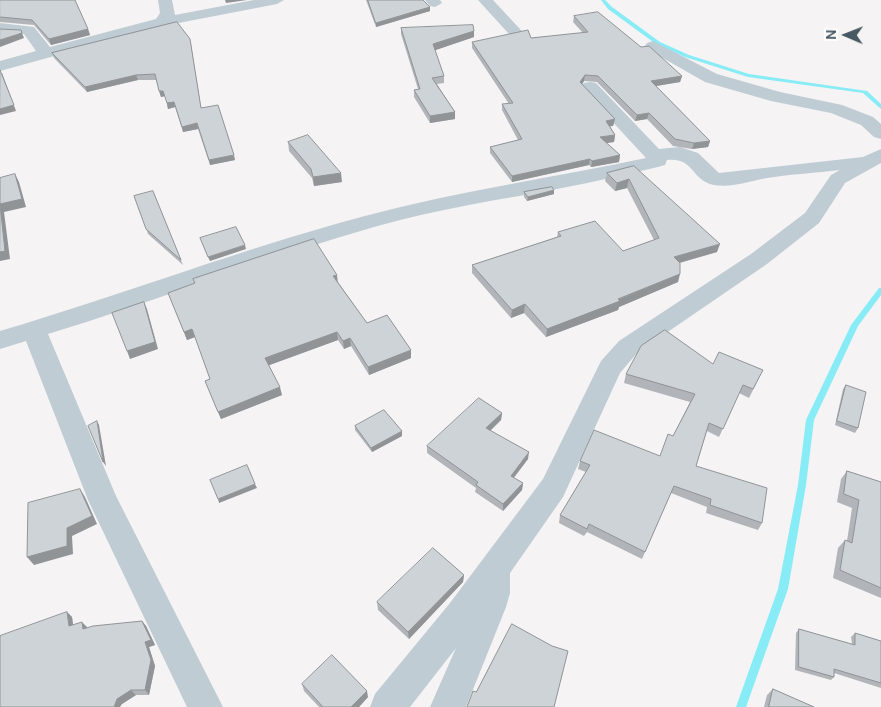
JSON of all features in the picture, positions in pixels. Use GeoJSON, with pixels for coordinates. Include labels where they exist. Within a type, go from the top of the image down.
{"type":"FeatureCollection","features":[{"type":"Feature","properties":{"kind":"street"},"geometry":{"type":"LineString","coordinates":[[161,22],[168,14],[165,0]]}},
{"type":"Feature","properties":{"kind":"street"},"geometry":{"type":"LineString","coordinates":[[0,66],[45,52],[161,22],[276,0]]}},
{"type":"Feature","properties":{"kind":"street"},"geometry":{"type":"LineString","coordinates":[[485,0],[514,31]]}},
{"type":"Feature","properties":{"kind":"street"},"geometry":{"type":"LineString","coordinates":[[0,28],[29,30],[45,52]]}},
{"type":"Feature","properties":{"kind":"street"},"geometry":{"type":"LineString","coordinates":[[652,46],[711,78],[778,97],[836,109],[867,121],[881,133]]}},
{"type":"Feature","properties":{"kind":"street"},"geometry":{"type":"LineString","coordinates":[[0,340],[106,308],[256,255],[370,221],[470,196],[563,182],[658,161],[655,155],[590,87]]}},
{"type":"Feature","properties":{"kind":"street"},"geometry":{"type":"LineString","coordinates":[[655,155],[680,153],[691,157],[707,175],[715,179],[727,180],[768,172],[875,158]]}},
{"type":"Feature","properties":{"kind":"street"},"geometry":{"type":"LineString","coordinates":[[388,707],[494,571],[553,488],[610,368],[628,347],[782,242],[812,218],[838,179],[875,158]]}},
{"type":"Feature","properties":{"kind":"street"},"geometry":{"type":"LineString","coordinates":[[34,330],[103,500],[205,707]]}},
{"type":"Feature","properties":{"kind":"street"},"geometry":{"type":"LineString","coordinates":[[448,707],[490,607],[494,593],[494,571]]}},
{"type":"Feature","properties":{"kind":"building"},"geometry":{"type":"Polygon","coordinates":[[[0,0],[75,0],[88,29],[49,39],[32,20],[0,17],[0,0]]]}},
{"type":"Feature","properties":{"kind":"building"},"geometry":{"type":"Polygon","coordinates":[[[368,0],[423,0],[430,7],[376,23],[368,0]]]}},
{"type":"Feature","properties":{"kind":"building"},"geometry":{"type":"Polygon","coordinates":[[[598,12],[641,47],[649,46],[682,76],[651,81],[710,141],[694,143],[675,139],[649,113],[637,115],[598,76],[585,75],[580,82],[615,119],[606,121],[615,135],[600,137],[620,155],[592,161],[590,159],[512,176],[490,147],[522,139],[502,104],[513,103],[472,42],[528,30],[531,38],[588,32],[574,16],[598,12]]]}},
{"type":"Feature","properties":{"kind":"building"},"geometry":{"type":"Polygon","coordinates":[[[177,22],[190,39],[201,108],[218,105],[234,155],[209,160],[197,123],[182,127],[174,102],[167,103],[163,91],[159,91],[155,74],[136,75],[85,87],[52,53],[177,22]]]}},
{"type":"Feature","properties":{"kind":"building"},"geometry":{"type":"Polygon","coordinates":[[[473,25],[474,31],[433,44],[444,76],[432,78],[455,112],[430,116],[414,90],[420,89],[401,28],[473,25]]]}},
{"type":"Feature","properties":{"kind":"building"},"geometry":{"type":"Polygon","coordinates":[[[0,29],[21,30],[22,33],[0,40],[0,29]]]}},
{"type":"Feature","properties":{"kind":"building"},"geometry":{"type":"Polygon","coordinates":[[[0,70],[14,105],[0,109],[0,70]]]}},
{"type":"Feature","properties":{"kind":"building"},"geometry":{"type":"Polygon","coordinates":[[[308,135],[341,173],[313,177],[311,169],[288,142],[308,135]]]}},
{"type":"Feature","properties":{"kind":"building"},"geometry":{"type":"Polygon","coordinates":[[[634,166],[720,244],[674,257],[680,263],[680,274],[618,299],[620,301],[547,329],[525,304],[512,310],[472,265],[561,236],[558,232],[595,221],[623,251],[659,238],[629,179],[617,183],[607,173],[634,166]]]}},
{"type":"Feature","properties":{"kind":"building"},"geometry":{"type":"Polygon","coordinates":[[[15,174],[22,199],[0,204],[0,178],[15,174]]]}},
{"type":"Feature","properties":{"kind":"building"},"geometry":{"type":"Polygon","coordinates":[[[552,187],[554,190],[528,197],[524,192],[552,187]]]}},
{"type":"Feature","properties":{"kind":"building"},"geometry":{"type":"Polygon","coordinates":[[[153,191],[181,260],[146,229],[134,196],[153,191]]]}},
{"type":"Feature","properties":{"kind":"building"},"geometry":{"type":"Polygon","coordinates":[[[0,204],[5,251],[0,252],[0,204]]]}},
{"type":"Feature","properties":{"kind":"building"},"geometry":{"type":"Polygon","coordinates":[[[236,227],[245,245],[208,257],[200,238],[236,227]]]}},
{"type":"Feature","properties":{"kind":"building"},"geometry":{"type":"Polygon","coordinates":[[[314,239],[337,275],[333,276],[367,323],[387,315],[411,350],[368,367],[350,338],[343,341],[337,332],[265,358],[280,387],[218,412],[205,381],[210,379],[192,329],[184,332],[168,293],[195,283],[193,279],[314,239]]]}},
{"type":"Feature","properties":{"kind":"building"},"geometry":{"type":"Polygon","coordinates":[[[144,302],[155,342],[127,351],[112,313],[144,302]]]}},
{"type":"Feature","properties":{"kind":"building"},"geometry":{"type":"Polygon","coordinates":[[[665,330],[713,364],[719,352],[763,370],[753,389],[743,385],[723,429],[709,423],[696,466],[767,488],[762,523],[710,505],[711,499],[674,486],[645,552],[589,524],[587,529],[560,515],[590,465],[580,461],[594,430],[660,456],[668,434],[673,436],[695,394],[626,374],[641,346],[665,330]]]}},
{"type":"Feature","properties":{"kind":"building"},"geometry":{"type":"Polygon","coordinates":[[[846,385],[866,392],[858,428],[837,421],[846,385]]]}},
{"type":"Feature","properties":{"kind":"building"},"geometry":{"type":"Polygon","coordinates":[[[479,398],[502,413],[486,428],[529,452],[511,476],[523,483],[503,504],[476,485],[478,482],[427,446],[479,398]]]}},
{"type":"Feature","properties":{"kind":"building"},"geometry":{"type":"Polygon","coordinates":[[[384,410],[402,431],[371,448],[355,426],[384,410]]]}},
{"type":"Feature","properties":{"kind":"building"},"geometry":{"type":"Polygon","coordinates":[[[97,421],[100,441],[103,462],[88,426],[97,421]]]}},
{"type":"Feature","properties":{"kind":"building"},"geometry":{"type":"Polygon","coordinates":[[[247,465],[255,484],[218,499],[210,480],[247,465]]]}},
{"type":"Feature","properties":{"kind":"building"},"geometry":{"type":"Polygon","coordinates":[[[847,471],[881,482],[881,588],[840,570],[845,540],[852,543],[859,500],[844,494],[847,471]]]}},
{"type":"Feature","properties":{"kind":"building"},"geometry":{"type":"Polygon","coordinates":[[[80,489],[92,516],[67,528],[67,546],[27,557],[28,503],[80,489]]]}},
{"type":"Feature","properties":{"kind":"building"},"geometry":{"type":"Polygon","coordinates":[[[433,548],[464,575],[408,632],[377,602],[433,548]]]}},
{"type":"Feature","properties":{"kind":"building"},"geometry":{"type":"Polygon","coordinates":[[[67,612],[69,626],[82,622],[83,629],[93,626],[142,621],[151,640],[145,642],[151,660],[145,690],[131,690],[117,699],[114,707],[0,707],[0,636],[67,612]]]}},
{"type":"Feature","properties":{"kind":"building"},"geometry":{"type":"Polygon","coordinates":[[[512,624],[552,646],[568,651],[554,707],[467,707],[473,691],[476,692],[512,624]]]}},
{"type":"Feature","properties":{"kind":"building"},"geometry":{"type":"Polygon","coordinates":[[[799,629],[855,645],[855,633],[881,641],[881,683],[834,669],[834,677],[799,667],[799,629]]]}},
{"type":"Feature","properties":{"kind":"building"},"geometry":{"type":"Polygon","coordinates":[[[332,655],[367,691],[351,707],[323,707],[302,684],[332,655]]]}},
{"type":"Feature","properties":{"kind":"building"},"geometry":{"type":"Polygon","coordinates":[[[773,689],[814,707],[769,707],[773,689]]]}},
{"type":"Feature","properties":{"kind":"waterway"},"geometry":{"type":"LineString","coordinates":[[603,0],[610,8],[658,43],[687,56],[748,75],[865,92],[881,107]]}},
{"type":"Feature","properties":{"kind":"waterway"},"geometry":{"type":"LineString","coordinates":[[741,707],[783,589],[802,485],[810,420],[855,325],[881,290]]}}]}
